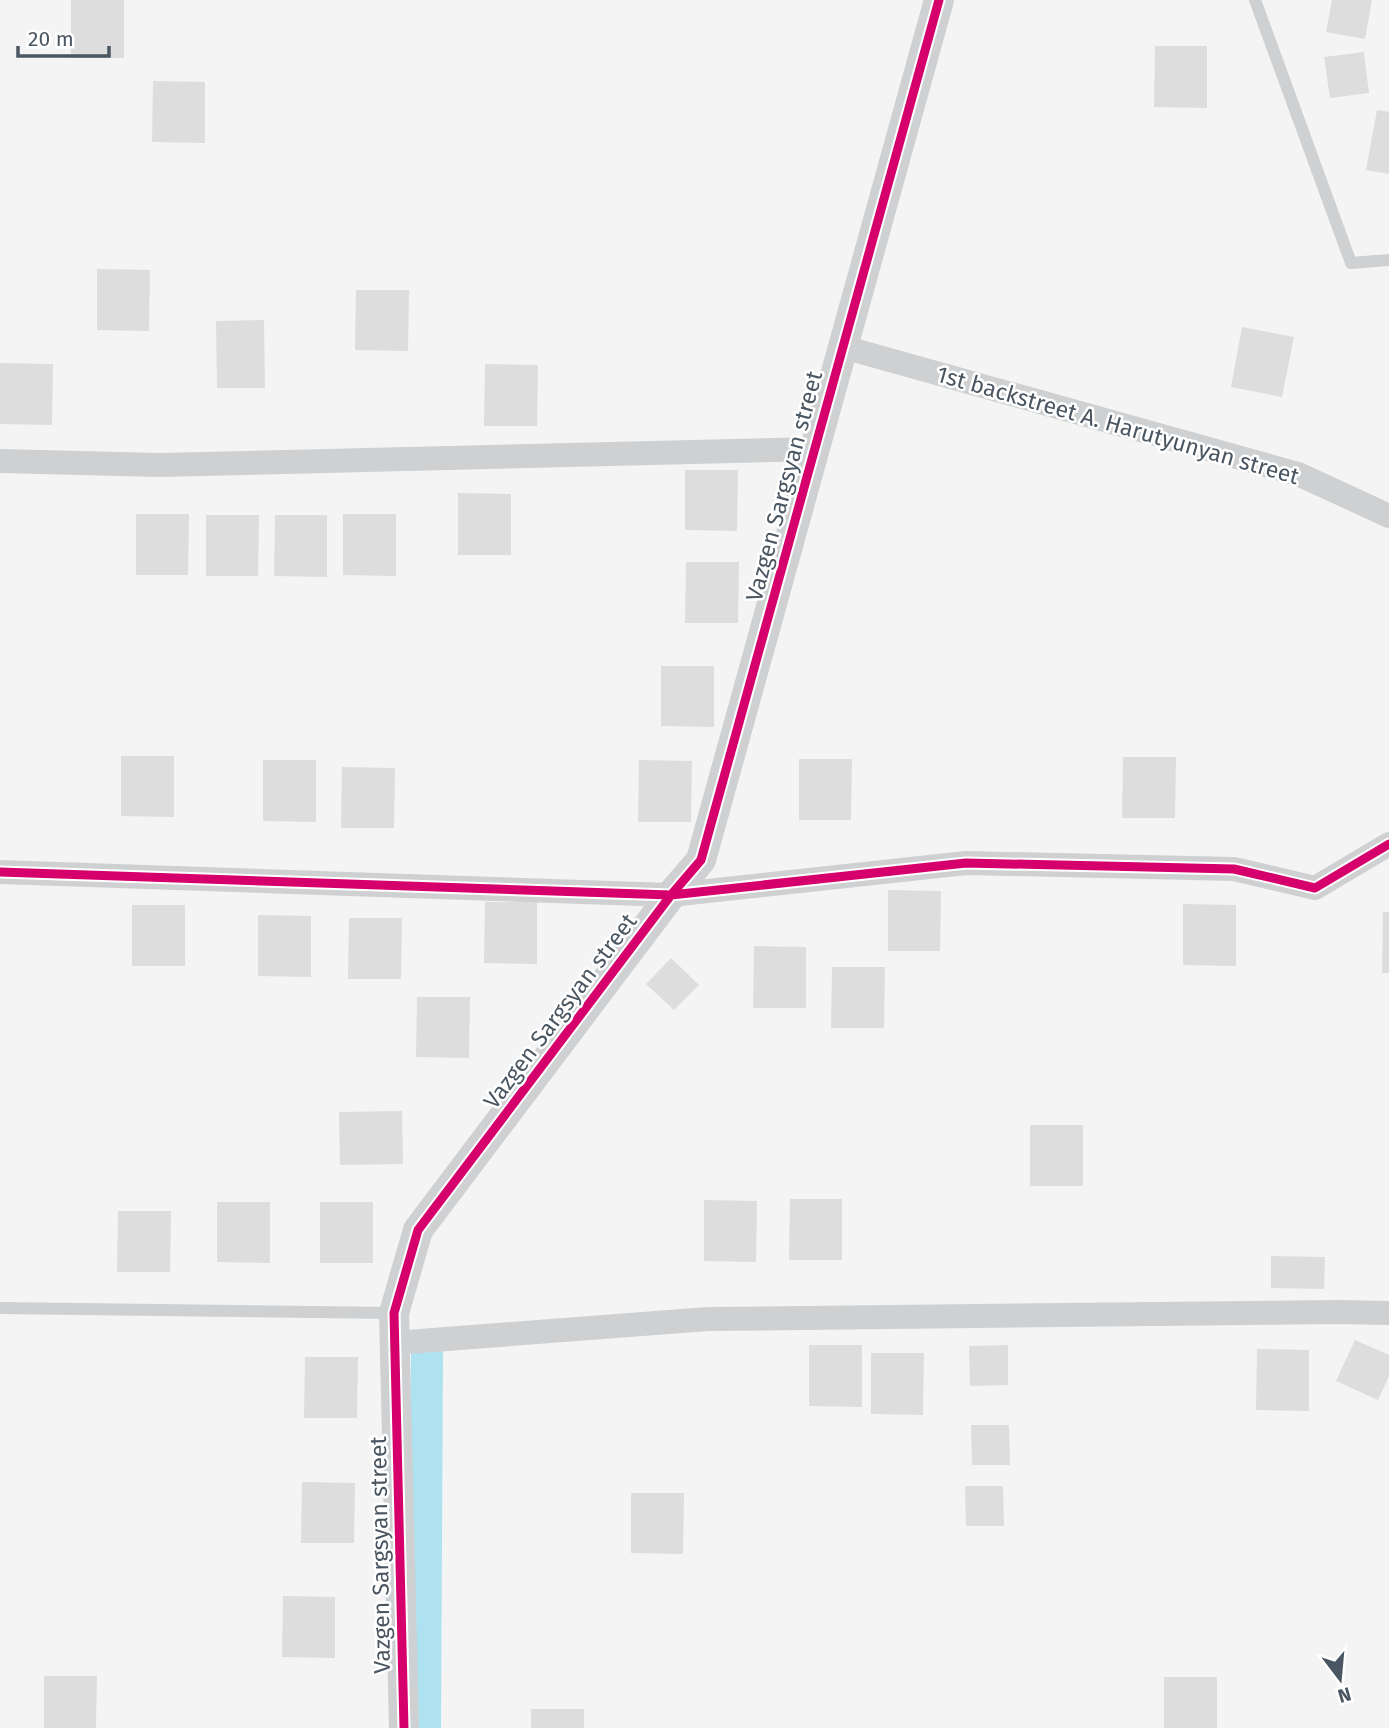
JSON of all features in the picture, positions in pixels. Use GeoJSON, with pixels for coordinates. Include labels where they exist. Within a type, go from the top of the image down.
{"type":"FeatureCollection","features":[{"type":"Feature","properties":{"kind":"street","name":"Vazgen Sargsyan street"},"geometry":{"type":"LineString","coordinates":[[404,1728],[394,1313],[418,1230],[671,895],[701,860],[939,0]]}},
{"type":"Feature","properties":{"kind":"street","name":"1st backstreet A. Harutyunyan street"},"geometry":{"type":"LineString","coordinates":[[843,347],[1298,474],[1389,516]]}},
{"type":"Feature","properties":{"kind":"street"},"geometry":{"type":"LineString","coordinates":[[0,461],[159,465],[815,449]]}},
{"type":"Feature","properties":{"kind":"street"},"geometry":{"type":"LineString","coordinates":[[0,872],[671,895],[965,863],[1234,869],[1315,888],[1389,844]]}},
{"type":"Feature","properties":{"kind":"street"},"geometry":{"type":"LineString","coordinates":[[394,1343],[708,1319],[1389,1313]]}},
{"type":"Feature","properties":{"kind":"lane"},"geometry":{"type":"LineString","coordinates":[[1255,0],[1351,263],[1389,260]]}},
{"type":"Feature","properties":{"kind":"lane"},"geometry":{"type":"LineString","coordinates":[[0,1308],[394,1313]]}},
{"type":"Feature","properties":{"kind":"building"},"geometry":{"type":"Polygon","coordinates":[[[71,0],[124,0],[124,58],[71,58],[71,0]]]}},
{"type":"Feature","properties":{"kind":"building"},"geometry":{"type":"Polygon","coordinates":[[[1332,0],[1372,0],[1365,39],[1326,32],[1332,0]]]}},
{"type":"Feature","properties":{"kind":"building"},"geometry":{"type":"Polygon","coordinates":[[[1155,46],[1207,46],[1207,108],[1154,107],[1155,46]]]}},
{"type":"Feature","properties":{"kind":"building"},"geometry":{"type":"Polygon","coordinates":[[[1364,52],[1369,93],[1330,98],[1324,57],[1364,52]]]}},
{"type":"Feature","properties":{"kind":"building"},"geometry":{"type":"Polygon","coordinates":[[[153,81],[205,82],[205,143],[152,142],[153,81]]]}},
{"type":"Feature","properties":{"kind":"building"},"geometry":{"type":"Polygon","coordinates":[[[1377,110],[1389,112],[1389,174],[1366,170],[1377,110]]]}},
{"type":"Feature","properties":{"kind":"building"},"geometry":{"type":"Polygon","coordinates":[[[97,269],[150,270],[149,331],[97,330],[97,269]]]}},
{"type":"Feature","properties":{"kind":"building"},"geometry":{"type":"Polygon","coordinates":[[[356,290],[409,290],[408,351],[355,350],[356,290]]]}},
{"type":"Feature","properties":{"kind":"building"},"geometry":{"type":"Polygon","coordinates":[[[264,320],[265,388],[217,388],[216,321],[264,320]]]}},
{"type":"Feature","properties":{"kind":"building"},"geometry":{"type":"Polygon","coordinates":[[[1242,327],[1294,337],[1282,397],[1231,387],[1242,327]]]}},
{"type":"Feature","properties":{"kind":"building"},"geometry":{"type":"Polygon","coordinates":[[[0,363],[53,364],[52,425],[0,424],[0,363]]]}},
{"type":"Feature","properties":{"kind":"building"},"geometry":{"type":"Polygon","coordinates":[[[485,364],[538,365],[537,426],[484,426],[485,364]]]}},
{"type":"Feature","properties":{"kind":"building"},"geometry":{"type":"Polygon","coordinates":[[[685,470],[738,470],[737,531],[685,530],[685,470]]]}},
{"type":"Feature","properties":{"kind":"building"},"geometry":{"type":"Polygon","coordinates":[[[458,493],[511,494],[511,555],[458,555],[458,493]]]}},
{"type":"Feature","properties":{"kind":"building"},"geometry":{"type":"Polygon","coordinates":[[[136,514],[189,514],[188,575],[136,575],[136,514]]]}},
{"type":"Feature","properties":{"kind":"building"},"geometry":{"type":"Polygon","coordinates":[[[343,514],[396,514],[396,576],[343,575],[343,514]]]}},
{"type":"Feature","properties":{"kind":"building"},"geometry":{"type":"Polygon","coordinates":[[[206,515],[259,515],[258,576],[206,576],[206,515]]]}},
{"type":"Feature","properties":{"kind":"building"},"geometry":{"type":"Polygon","coordinates":[[[275,515],[327,515],[327,577],[274,576],[275,515]]]}},
{"type":"Feature","properties":{"kind":"building"},"geometry":{"type":"Polygon","coordinates":[[[686,562],[739,562],[738,623],[685,623],[686,562]]]}},
{"type":"Feature","properties":{"kind":"building"},"geometry":{"type":"Polygon","coordinates":[[[661,666],[714,666],[714,727],[661,726],[661,666]]]}},
{"type":"Feature","properties":{"kind":"building"},"geometry":{"type":"Polygon","coordinates":[[[121,756],[174,756],[174,817],[121,816],[121,756]]]}},
{"type":"Feature","properties":{"kind":"building"},"geometry":{"type":"Polygon","coordinates":[[[1123,757],[1176,757],[1175,818],[1122,818],[1123,757]]]}},
{"type":"Feature","properties":{"kind":"building"},"geometry":{"type":"Polygon","coordinates":[[[799,759],[852,759],[851,820],[799,820],[799,759]]]}},
{"type":"Feature","properties":{"kind":"building"},"geometry":{"type":"Polygon","coordinates":[[[263,760],[316,760],[316,822],[263,821],[263,760]]]}},
{"type":"Feature","properties":{"kind":"building"},"geometry":{"type":"Polygon","coordinates":[[[639,760],[692,761],[691,822],[638,822],[639,760]]]}},
{"type":"Feature","properties":{"kind":"building"},"geometry":{"type":"Polygon","coordinates":[[[342,767],[395,768],[394,828],[341,828],[342,767]]]}},
{"type":"Feature","properties":{"kind":"building"},"geometry":{"type":"Polygon","coordinates":[[[888,890],[941,891],[940,951],[888,951],[888,890]]]}},
{"type":"Feature","properties":{"kind":"building"},"geometry":{"type":"Polygon","coordinates":[[[485,902],[537,902],[537,964],[484,963],[485,902]]]}},
{"type":"Feature","properties":{"kind":"building"},"geometry":{"type":"Polygon","coordinates":[[[1183,904],[1236,905],[1236,966],[1183,965],[1183,904]]]}},
{"type":"Feature","properties":{"kind":"building"},"geometry":{"type":"Polygon","coordinates":[[[132,905],[185,905],[185,966],[132,966],[132,905]]]}},
{"type":"Feature","properties":{"kind":"building"},"geometry":{"type":"Polygon","coordinates":[[[1383,912],[1389,912],[1389,973],[1382,973],[1383,912]]]}},
{"type":"Feature","properties":{"kind":"building"},"geometry":{"type":"Polygon","coordinates":[[[258,915],[311,916],[311,977],[258,976],[258,915]]]}},
{"type":"Feature","properties":{"kind":"building"},"geometry":{"type":"Polygon","coordinates":[[[349,918],[402,918],[401,979],[348,979],[349,918]]]}},
{"type":"Feature","properties":{"kind":"building"},"geometry":{"type":"Polygon","coordinates":[[[754,946],[806,947],[806,1008],[753,1008],[754,946]]]}},
{"type":"Feature","properties":{"kind":"building"},"geometry":{"type":"Polygon","coordinates":[[[671,958],[699,985],[674,1010],[646,984],[671,958]]]}},
{"type":"Feature","properties":{"kind":"building"},"geometry":{"type":"Polygon","coordinates":[[[832,967],[885,967],[884,1028],[831,1028],[832,967]]]}},
{"type":"Feature","properties":{"kind":"building"},"geometry":{"type":"Polygon","coordinates":[[[417,997],[470,997],[469,1058],[416,1057],[417,997]]]}},
{"type":"Feature","properties":{"kind":"building"},"geometry":{"type":"Polygon","coordinates":[[[402,1111],[403,1164],[340,1165],[339,1112],[402,1111]]]}},
{"type":"Feature","properties":{"kind":"building"},"geometry":{"type":"Polygon","coordinates":[[[1030,1125],[1083,1125],[1083,1186],[1030,1186],[1030,1125]]]}},
{"type":"Feature","properties":{"kind":"building"},"geometry":{"type":"Polygon","coordinates":[[[790,1199],[842,1199],[842,1260],[789,1260],[790,1199]]]}},
{"type":"Feature","properties":{"kind":"building"},"geometry":{"type":"Polygon","coordinates":[[[704,1200],[757,1201],[756,1262],[704,1261],[704,1200]]]}},
{"type":"Feature","properties":{"kind":"building"},"geometry":{"type":"Polygon","coordinates":[[[217,1202],[270,1202],[270,1263],[217,1262],[217,1202]]]}},
{"type":"Feature","properties":{"kind":"building"},"geometry":{"type":"Polygon","coordinates":[[[320,1202],[373,1202],[373,1263],[320,1263],[320,1202]]]}},
{"type":"Feature","properties":{"kind":"building"},"geometry":{"type":"Polygon","coordinates":[[[118,1211],[171,1211],[170,1272],[117,1272],[118,1211]]]}},
{"type":"Feature","properties":{"kind":"building"},"geometry":{"type":"Polygon","coordinates":[[[1271,1256],[1325,1257],[1324,1289],[1271,1288],[1271,1256]]]}},
{"type":"Feature","properties":{"kind":"building"},"geometry":{"type":"Polygon","coordinates":[[[1355,1340],[1389,1355],[1389,1376],[1378,1400],[1336,1381],[1355,1340]]]}},
{"type":"Feature","properties":{"kind":"building"},"geometry":{"type":"Polygon","coordinates":[[[809,1345],[862,1345],[862,1407],[809,1406],[809,1345]]]}},
{"type":"Feature","properties":{"kind":"building"},"geometry":{"type":"Polygon","coordinates":[[[1008,1345],[1008,1385],[970,1386],[969,1346],[1008,1345]]]}},
{"type":"Feature","properties":{"kind":"building"},"geometry":{"type":"Polygon","coordinates":[[[1257,1349],[1309,1350],[1309,1411],[1256,1410],[1257,1349]]]}},
{"type":"Feature","properties":{"kind":"building"},"geometry":{"type":"Polygon","coordinates":[[[871,1353],[924,1353],[923,1415],[871,1414],[871,1353]]]}},
{"type":"Feature","properties":{"kind":"building"},"geometry":{"type":"Polygon","coordinates":[[[305,1357],[358,1357],[357,1418],[304,1418],[305,1357]]]}},
{"type":"Feature","properties":{"kind":"building"},"geometry":{"type":"Polygon","coordinates":[[[971,1425],[1009,1425],[1010,1465],[972,1465],[971,1425]]]}},
{"type":"Feature","properties":{"kind":"building"},"geometry":{"type":"Polygon","coordinates":[[[302,1482],[355,1483],[354,1543],[301,1543],[302,1482]]]}},
{"type":"Feature","properties":{"kind":"building"},"geometry":{"type":"Polygon","coordinates":[[[965,1486],[1003,1486],[1004,1526],[966,1526],[965,1486]]]}},
{"type":"Feature","properties":{"kind":"building"},"geometry":{"type":"Polygon","coordinates":[[[631,1493],[684,1493],[683,1554],[631,1553],[631,1493]]]}},
{"type":"Feature","properties":{"kind":"building"},"geometry":{"type":"Polygon","coordinates":[[[283,1596],[335,1597],[335,1658],[282,1657],[283,1596]]]}},
{"type":"Feature","properties":{"kind":"building"},"geometry":{"type":"Polygon","coordinates":[[[44,1676],[97,1676],[96,1728],[44,1728],[44,1676]]]}},
{"type":"Feature","properties":{"kind":"building"},"geometry":{"type":"Polygon","coordinates":[[[1164,1677],[1217,1677],[1217,1728],[1164,1728],[1164,1677]]]}},
{"type":"Feature","properties":{"kind":"building"},"geometry":{"type":"Polygon","coordinates":[[[531,1709],[584,1709],[584,1728],[531,1728],[531,1709]]]}},
{"type":"Feature","properties":{"kind":"waterway"},"geometry":{"type":"LineString","coordinates":[[425,1728],[427,1356]]}},
{"type":"Feature","properties":{"kind":"cycle path"},"geometry":{"type":"LineString","coordinates":[[404,1728],[394,1313],[418,1230],[671,895],[701,860],[939,0]]}},
{"type":"Feature","properties":{"kind":"cycle path"},"geometry":{"type":"LineString","coordinates":[[0,872],[671,895],[966,863],[1234,869],[1315,888],[1389,844]]}}]}
